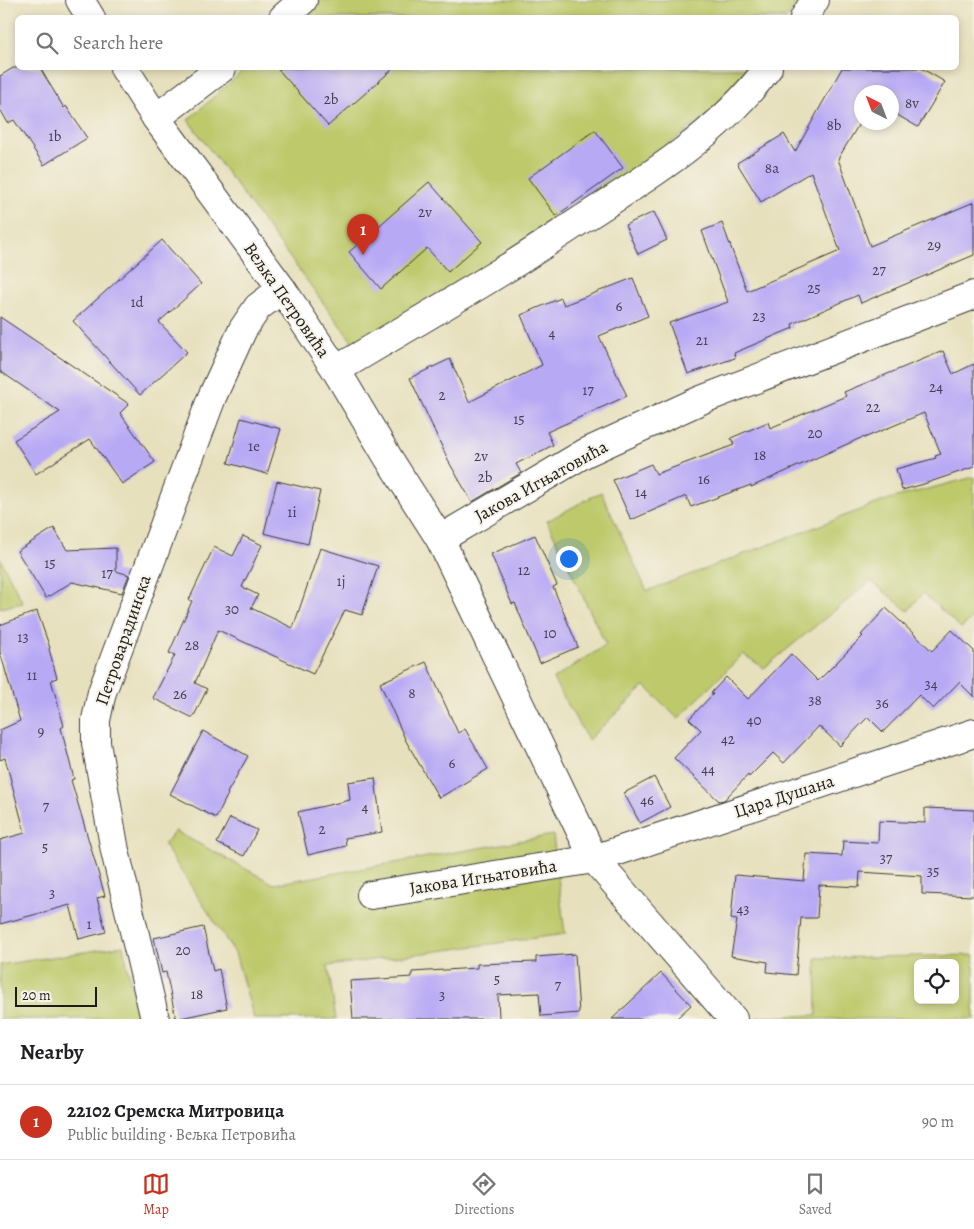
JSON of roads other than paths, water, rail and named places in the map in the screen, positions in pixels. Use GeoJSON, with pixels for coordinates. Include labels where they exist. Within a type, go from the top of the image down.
{"type":"FeatureCollection","features":[{"type":"Feature","properties":{"kind":"street"},"geometry":{"type":"LineString","coordinates":[[80,0],[89,15]]}},
{"type":"Feature","properties":{"kind":"street"},"geometry":{"type":"LineString","coordinates":[[286,15],[303,0]]}},
{"type":"Feature","properties":{"kind":"street"},"geometry":{"type":"LineString","coordinates":[[806,15],[815,0]]}},
{"type":"Feature","properties":{"kind":"street","name":"Вељка Петровића"},"geometry":{"type":"LineString","coordinates":[[125,70],[156,118],[282,289],[336,370],[389,459],[440,539]]}},
{"type":"Feature","properties":{"kind":"street"},"geometry":{"type":"LineString","coordinates":[[156,118],[219,70]]}},
{"type":"Feature","properties":{"kind":"street"},"geometry":{"type":"LineString","coordinates":[[336,370],[502,271],[647,178],[731,111],[767,70]]}},
{"type":"Feature","properties":{"kind":"street","name":"Петроварадинска"},"geometry":{"type":"LineString","coordinates":[[156,1019],[115,851],[96,743],[96,720],[102,692],[212,397],[242,329],[258,306],[282,289]]}},
{"type":"Feature","properties":{"kind":"street","name":"Јакова Игњатовића"},"geometry":{"type":"LineString","coordinates":[[440,539],[586,453],[701,400],[974,295]]}},
{"type":"Feature","properties":{"kind":"street"},"geometry":{"type":"LineString","coordinates":[[440,539],[594,859],[733,1019]]}},
{"type":"Feature","properties":{"kind":"street","name":"Цара Душана"},"geometry":{"type":"LineString","coordinates":[[594,859],[974,733]]}},
{"type":"Feature","properties":{"kind":"street","name":"Јакова Игњатовића"},"geometry":{"type":"LineString","coordinates":[[371,895],[594,859]]}},
{"type":"Feature","properties":{"kind":"place","name":"22102 Сремска Митровица"},"geometry":{"type":"Point","coordinates":[363,255]}}]}
